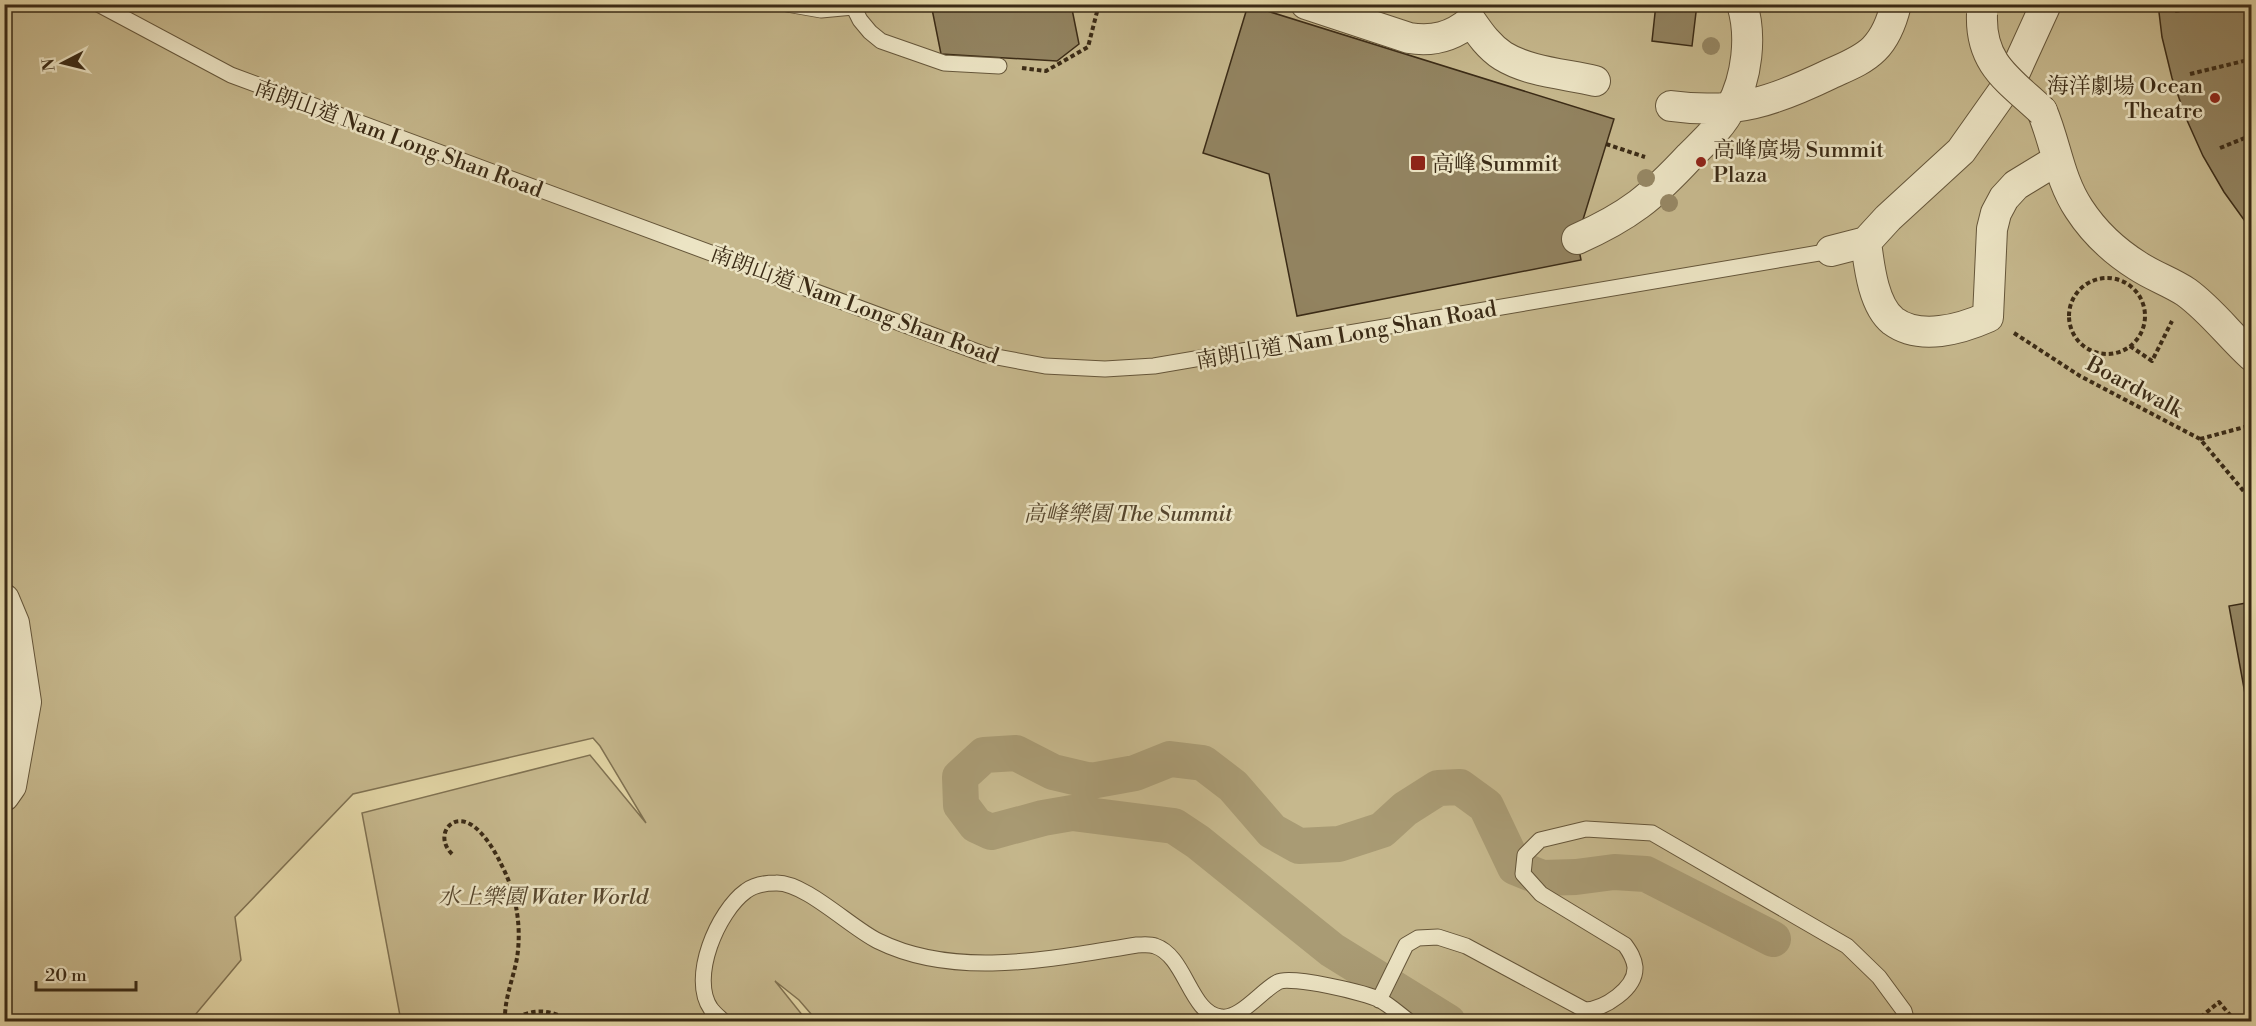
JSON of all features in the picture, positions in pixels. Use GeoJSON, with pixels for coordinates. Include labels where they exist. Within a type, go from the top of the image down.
{"type":"FeatureCollection","features":[{"type":"Feature","properties":{"kind":"street"},"geometry":{"type":"LineString","coordinates":[[1306,4],[1409,38],[1423,40],[1450,35],[1467,13],[1485,40],[1503,56],[1525,66],[1595,81]]}},
{"type":"Feature","properties":{"kind":"street"},"geometry":{"type":"LineString","coordinates":[[1577,239],[1633,210],[1657,190],[1717,128],[1731,108],[1744,70],[1747,30],[1742,4]]}},
{"type":"Feature","properties":{"kind":"street"},"geometry":{"type":"LineString","coordinates":[[1671,106],[1700,110],[1731,108],[1758,104],[1785,95],[1861,59],[1874,49],[1892,21],[1896,4]]}},
{"type":"Feature","properties":{"kind":"street"},"geometry":{"type":"LineString","coordinates":[[1831,251],[1866,242],[1888,218],[1961,151],[2009,82],[2046,4]]}},
{"type":"Feature","properties":{"kind":"street"},"geometry":{"type":"LineString","coordinates":[[1983,9],[1981,30],[1984,46],[1991,61],[2001,74],[2042,111],[2052,134],[2057,160],[2066,186],[2094,230],[2131,261],[2187,293],[2207,309],[2252,356]]}},
{"type":"Feature","properties":{"kind":"street"},"geometry":{"type":"LineString","coordinates":[[1866,242],[1870,276],[1881,303],[1893,320],[1914,330],[1936,332],[1969,326],[1988,316],[1992,229],[1996,213],[2004,198],[2016,185],[2057,160]]}},
{"type":"Feature","properties":{"kind":"street"},"geometry":{"type":"LineString","coordinates":[[4,599],[14,623],[26,702],[10,786],[4,796]]}},
{"type":"Feature","properties":{"kind":"lane","name":"南朗山道 Nam Long Shan Road"},"geometry":{"type":"LineString","coordinates":[[98,4],[231,75],[986,355],[1045,366],[1105,369],[1154,366],[1831,251]]}},
{"type":"Feature","properties":{"kind":"lane"},"geometry":{"type":"LineString","coordinates":[[787,4],[821,10],[852,6],[870,32],[881,41],[944,63],[999,66]]}},
{"type":"Feature","properties":{"kind":"lane"},"geometry":{"type":"LineString","coordinates":[[1379,1000],[1406,945],[1418,938],[1438,937],[1466,946],[1585,1010],[1596,1010],[1606,1005],[1626,988],[1631,980],[1635,969],[1632,956],[1625,945],[1541,894],[1523,874],[1525,855],[1540,840],[1586,829],[1652,833],[1847,946],[1879,976],[1904,1011],[1907,1022]]}},
{"type":"Feature","properties":{"kind":"lane"},"geometry":{"type":"LineString","coordinates":[[724,1022],[711,1008],[704,986],[704,962],[712,937],[736,901],[747,890],[764,884],[780,883],[803,892],[878,941],[910,953],[962,963],[1010,964],[1137,945],[1154,945],[1171,956],[1210,1014],[1231,1017],[1280,980],[1310,982],[1379,1000],[1410,1022]]}},
{"type":"Feature","properties":{"kind":"path"},"geometry":{"type":"LineString","coordinates":[[999,66],[1046,71],[1088,47],[1099,4]]}},
{"type":"Feature","properties":{"kind":"path"},"geometry":{"type":"LineString","coordinates":[[2175,11],[2230,4]]}},
{"type":"Feature","properties":{"kind":"path"},"geometry":{"type":"LineString","coordinates":[[2190,74],[2252,59]]}},
{"type":"Feature","properties":{"kind":"path"},"geometry":{"type":"LineString","coordinates":[[2220,148],[2252,135]]}},
{"type":"Feature","properties":{"kind":"path"},"geometry":{"type":"LineString","coordinates":[[2102,277],[2126,282],[2136,290],[2143,301],[2144,326],[2139,337],[2130,346],[2119,352],[2106,354],[2094,352],[2075,336],[2070,324],[2069,311],[2080,289],[2090,281],[2102,277]]}},
{"type":"Feature","properties":{"kind":"path","name":"Boardwalk"},"geometry":{"type":"LineString","coordinates":[[1988,316],[2080,376],[2200,439],[2252,501]]}},
{"type":"Feature","properties":{"kind":"path"},"geometry":{"type":"LineString","coordinates":[[2130,346],[2152,361],[2173,319]]}},
{"type":"Feature","properties":{"kind":"path"},"geometry":{"type":"LineString","coordinates":[[2200,439],[2252,425]]}},
{"type":"Feature","properties":{"kind":"path"},"geometry":{"type":"LineString","coordinates":[[452,854],[445,848],[443,839],[446,831],[452,824],[460,821],[469,823],[489,844],[508,879],[518,918],[519,938],[517,958],[507,994],[505,1022]]}},
{"type":"Feature","properties":{"kind":"path"},"geometry":{"type":"LineString","coordinates":[[2195,1022],[2219,1002],[2236,1022]]}},
{"type":"Feature","properties":{"kind":"path"},"geometry":{"type":"LineString","coordinates":[[512,1022],[524,1014],[536,1011],[560,1015],[571,1022]]}},
{"type":"Feature","properties":{"kind":"green space","name":"高峰樂園 The Summit"},"geometry":{"type":"Polygon","coordinates":[[[5,5],[2251,5],[2251,1021],[818,1022],[799,1000],[775,981],[803,1016],[810,1021],[401,1021],[362,813],[590,755],[646,823],[593,738],[353,794],[235,917],[241,960],[190,1021],[5,1022],[5,5]]]}},
{"type":"Feature","properties":{"kind":"building"},"geometry":{"type":"Polygon","coordinates":[[[931,4],[1071,4],[1079,44],[1057,61],[941,54],[931,4]]]}},
{"type":"Feature","properties":{"kind":"building"},"geometry":{"type":"Polygon","coordinates":[[[1656,4],[1697,4],[1692,46],[1652,41],[1656,4]]]}},
{"type":"Feature","properties":{"kind":"building","name":"海洋劇場 Ocean Theatre"},"geometry":{"type":"Polygon","coordinates":[[[2158,4],[2252,4],[2252,231],[2224,192],[2203,156],[2186,118],[2172,78],[2162,37],[2158,4]]]}},
{"type":"Feature","properties":{"kind":"building","name":"高峰 Summit"},"geometry":{"type":"Polygon","coordinates":[[[1248,5],[1614,119],[1577,239],[1581,260],[1297,316],[1269,174],[1203,153],[1248,5]]]}},
{"type":"Feature","properties":{"kind":"building"},"geometry":{"type":"Polygon","coordinates":[[[2252,602],[2252,732],[2229,606],[2252,602]]]}},
{"type":"Feature","properties":{"kind":"waterway"},"geometry":{"type":"LineString","coordinates":[[1448,1022],[1332,950],[1198,842],[1174,826],[1072,813],[991,832],[976,825],[961,805],[960,777],[984,755],[1016,753],[1053,772],[1091,781],[1135,773],[1170,759],[1203,763],[1233,786],[1272,831],[1299,846],[1339,844],[1382,830],[1405,809],[1438,788],[1460,787],[1486,806],[1515,867],[1542,878],[1576,877],[1614,872],[1646,874],[1773,939]]}},
{"type":"Feature","properties":{"kind":"place","name":"海洋劇場 Ocean Theatre"},"geometry":{"type":"Point","coordinates":[2215,98]}},
{"type":"Feature","properties":{"kind":"place","name":"高峰廣場 Summit Plaza"},"geometry":{"type":"Point","coordinates":[1701,162]}},
{"type":"Feature","properties":{"kind":"place","name":"高峰 Summit"},"geometry":{"type":"Point","coordinates":[1418,163]}},
{"type":"Feature","properties":{"kind":"park label","name":"水上樂園 Water World"},"geometry":{"type":"Point","coordinates":[543,896]}}]}
